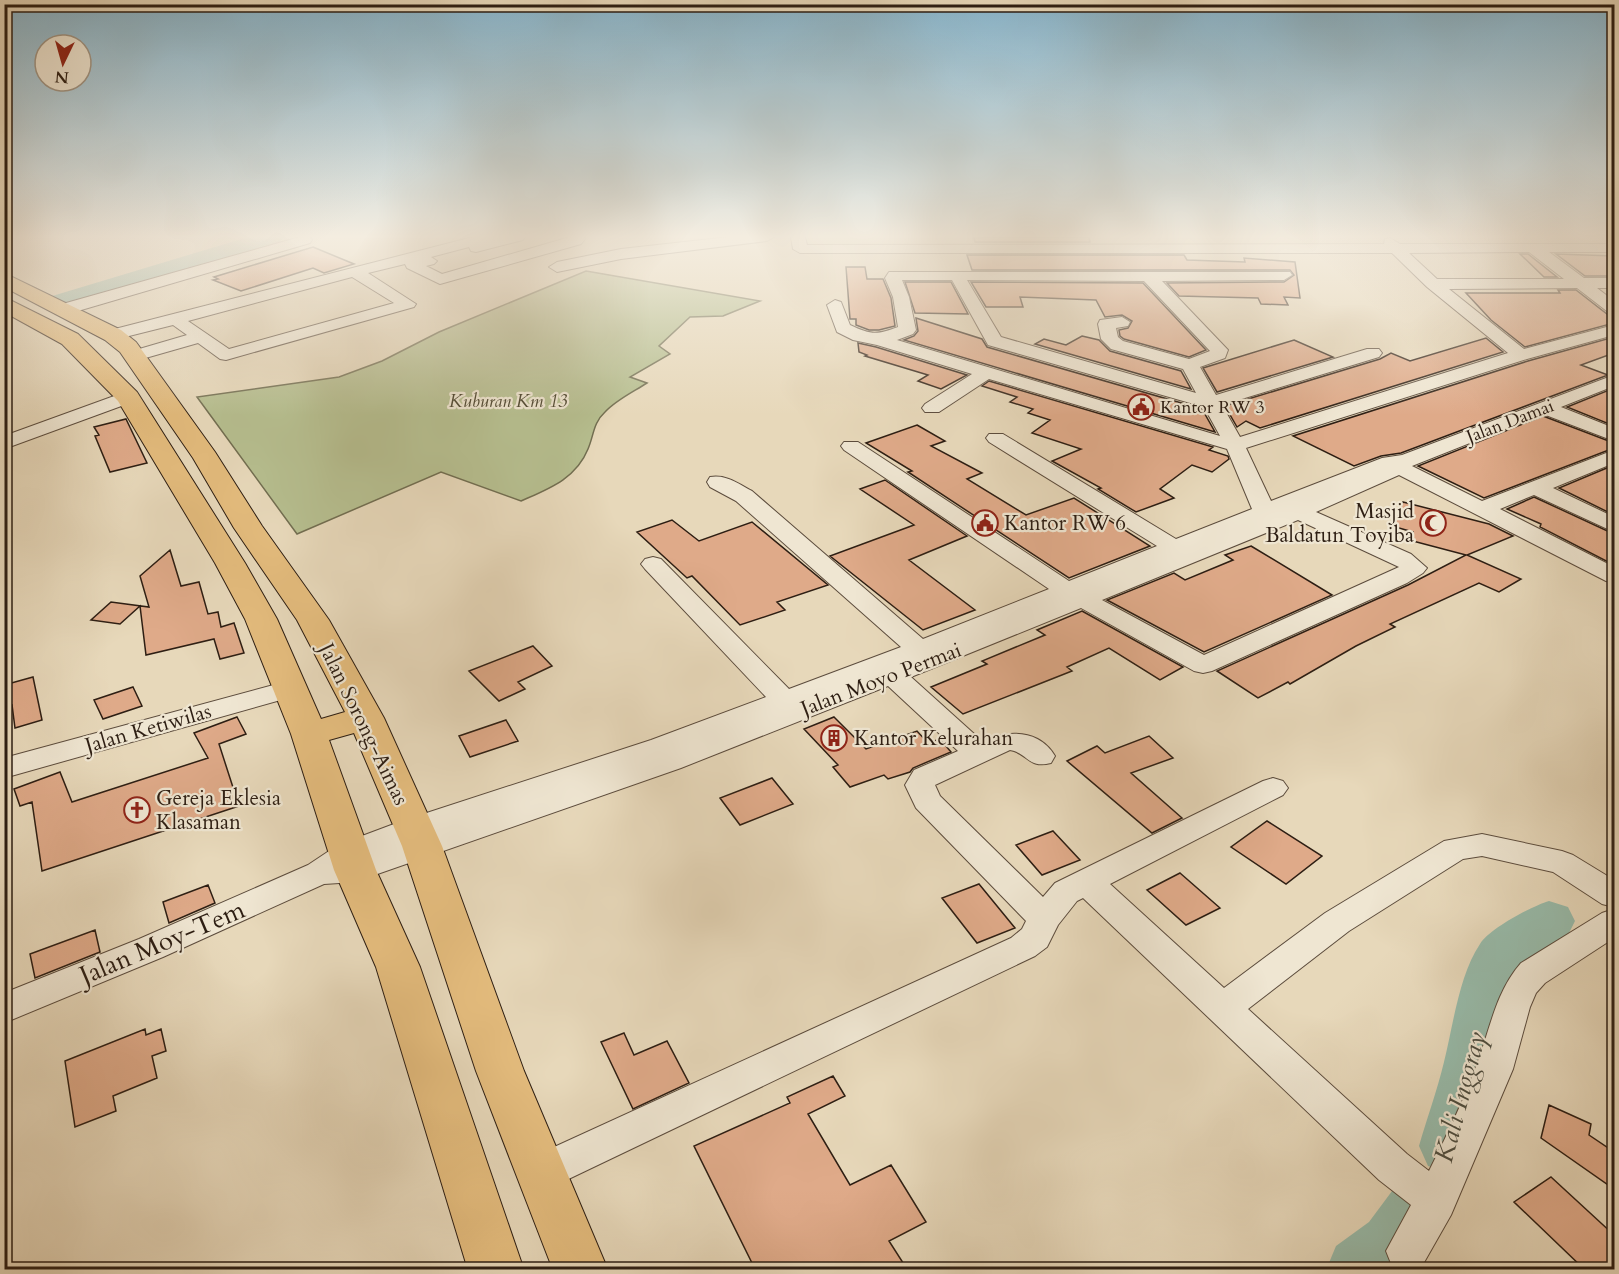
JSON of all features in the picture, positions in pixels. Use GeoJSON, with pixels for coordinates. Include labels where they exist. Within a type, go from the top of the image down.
{"type":"FeatureCollection","features":[{"type":"Feature","properties":{"kind":"highway","name":"Jalan Sorong-Aimas"},"geometry":{"type":"LineString","coordinates":[[40,296],[113,335],[135,356],[206,458],[249,528],[313,620],[366,718],[417,837],[500,1071],[581,1269]]}},
{"type":"Feature","properties":{"kind":"highway"},"geometry":{"type":"LineString","coordinates":[[4,303],[70,339],[128,397],[230,563],[261,619],[292,688],[309,734],[341,865],[398,967],[496,1269]]}},
{"type":"Feature","properties":{"kind":"highway"},"geometry":{"type":"LineString","coordinates":[[42,324],[70,311]]}},
{"type":"Feature","properties":{"kind":"highway"},"geometry":{"type":"LineString","coordinates":[[230,563],[268,553]]}},
{"type":"Feature","properties":{"kind":"highway"},"geometry":{"type":"LineString","coordinates":[[309,734],[366,718]]}},
{"type":"Feature","properties":{"kind":"street"},"geometry":{"type":"LineString","coordinates":[[70,311],[113,296]]}},
{"type":"Feature","properties":{"kind":"street"},"geometry":{"type":"LineString","coordinates":[[120,296],[141,306],[165,309],[191,296]]}},
{"type":"Feature","properties":{"kind":"street"},"geometry":{"type":"LineString","coordinates":[[113,335],[265,296]]}},
{"type":"Feature","properties":{"kind":"street"},"geometry":{"type":"LineString","coordinates":[[180,323],[226,355],[408,304],[396,296]]}},
{"type":"Feature","properties":{"kind":"street"},"geometry":{"type":"LineString","coordinates":[[880,340],[907,330],[901,296]]}},
{"type":"Feature","properties":{"kind":"street"},"geometry":{"type":"LineString","coordinates":[[969,296],[994,341],[1212,403],[1373,353]]}},
{"type":"Feature","properties":{"kind":"street"},"geometry":{"type":"LineString","coordinates":[[1122,322],[1106,324],[1110,339],[1117,345],[1190,365],[1213,357],[1220,352],[1168,296]]}},
{"type":"Feature","properties":{"kind":"street"},"geometry":{"type":"LineString","coordinates":[[1448,296],[1521,355]]}},
{"type":"Feature","properties":{"kind":"street"},"geometry":{"type":"LineString","coordinates":[[1599,296],[1614,308]]}},
{"type":"Feature","properties":{"kind":"street"},"geometry":{"type":"LineString","coordinates":[[835,305],[843,328],[859,336],[880,340],[1235,445],[1521,355],[1614,330]]}},
{"type":"Feature","properties":{"kind":"street"},"geometry":{"type":"LineString","coordinates":[[135,356],[200,337]]}},
{"type":"Feature","properties":{"kind":"street"},"geometry":{"type":"LineString","coordinates":[[1190,365],[1235,445],[1267,516]]}},
{"type":"Feature","properties":{"kind":"street"},"geometry":{"type":"LineString","coordinates":[[932,408],[986,373]]}},
{"type":"Feature","properties":{"kind":"street","name":"Jalan Damai"},"geometry":{"type":"LineString","coordinates":[[1398,464],[1614,380]]}},
{"type":"Feature","properties":{"kind":"street"},"geometry":{"type":"LineString","coordinates":[[4,443],[128,397]]}},
{"type":"Feature","properties":{"kind":"street"},"geometry":{"type":"LineString","coordinates":[[1545,408],[1614,435]]}},
{"type":"Feature","properties":{"kind":"street"},"geometry":{"type":"LineString","coordinates":[[996,438],[1181,552]]}},
{"type":"Feature","properties":{"kind":"street"},"geometry":{"type":"LineString","coordinates":[[851,446],[1075,594],[1203,665],[1377,588],[1415,568],[1403,559],[1298,512]]}},
{"type":"Feature","properties":{"kind":"street"},"geometry":{"type":"LineString","coordinates":[[1482,509],[1614,456]]}},
{"type":"Feature","properties":{"kind":"street"},"geometry":{"type":"LineString","coordinates":[[1398,464],[1614,576]]}},
{"type":"Feature","properties":{"kind":"street","name":"Jalan Moyo Permai"},"geometry":{"type":"LineString","coordinates":[[1267,516],[1298,512],[1398,464]]}},
{"type":"Feature","properties":{"kind":"street","name":"Jalan Moyo Permai"},"geometry":{"type":"LineString","coordinates":[[417,837],[671,760],[886,670],[1398,464]]}},
{"type":"Feature","properties":{"kind":"street"},"geometry":{"type":"LineString","coordinates":[[1593,465],[1614,475]]}},
{"type":"Feature","properties":{"kind":"street"},"geometry":{"type":"LineString","coordinates":[[718,482],[744,496],[925,655]]}},
{"type":"Feature","properties":{"kind":"street"},"geometry":{"type":"LineString","coordinates":[[1536,488],[1614,525]]}},
{"type":"Feature","properties":{"kind":"street"},"geometry":{"type":"LineString","coordinates":[[653,564],[784,700]]}},
{"type":"Feature","properties":{"kind":"street"},"geometry":{"type":"LineString","coordinates":[[886,670],[978,753]]}},
{"type":"Feature","properties":{"kind":"street","name":"Jalan Moyo Permai"},"geometry":{"type":"LineString","coordinates":[[341,865],[784,700],[886,670]]}},
{"type":"Feature","properties":{"kind":"street","name":"Jalan Ketiwilas"},"geometry":{"type":"LineString","coordinates":[[4,768],[292,688]]}},
{"type":"Feature","properties":{"kind":"street"},"geometry":{"type":"LineString","coordinates":[[1041,756],[1023,742],[1011,740],[924,777],[920,785],[927,801],[1044,918]]}},
{"type":"Feature","properties":{"kind":"street"},"geometry":{"type":"LineString","coordinates":[[542,1172],[1023,947],[1035,938],[1044,918],[1066,892],[1273,788]]}},
{"type":"Feature","properties":{"kind":"street"},"geometry":{"type":"LineString","coordinates":[[1222,1009],[1337,922],[1455,849],[1482,845],[1562,863],[1614,895]]}},
{"type":"Feature","properties":{"kind":"street","name":"Jalan Moy-Tem"},"geometry":{"type":"LineString","coordinates":[[4,1009],[341,865]]}},
{"type":"Feature","properties":{"kind":"street"},"geometry":{"type":"LineString","coordinates":[[1087,882],[1423,1192]]}},
{"type":"Feature","properties":{"kind":"street"},"geometry":{"type":"LineString","coordinates":[[1407,1251],[1423,1192],[1495,1069],[1505,1039],[1507,1019],[1523,983],[1533,973],[1614,922]]}},
{"type":"Feature","properties":{"kind":"green space","name":"Kuburan Km 13"},"geometry":{"type":"Polygon","coordinates":[[[525,296],[734,296],[760,301],[723,316],[690,317],[659,346],[670,354],[630,377],[647,383],[625,396],[601,416],[588,449],[576,468],[560,482],[521,501],[441,472],[297,534],[197,397],[339,377],[382,361],[439,332],[525,296]]]}},
{"type":"Feature","properties":{"kind":"building"},"geometry":{"type":"Polygon","coordinates":[[[848,296],[890,296],[895,326],[869,330],[856,325],[856,319],[850,319],[848,296]]]}},
{"type":"Feature","properties":{"kind":"building"},"geometry":{"type":"Polygon","coordinates":[[[910,296],[959,296],[968,314],[915,313],[910,296]]]}},
{"type":"Feature","properties":{"kind":"building"},"geometry":{"type":"Polygon","coordinates":[[[980,296],[1156,296],[1206,350],[1189,357],[1124,339],[1120,336],[1119,330],[1128,328],[1132,321],[1122,315],[1105,317],[1096,300],[1020,297],[1023,307],[986,307],[980,296]]]}},
{"type":"Feature","properties":{"kind":"building"},"geometry":{"type":"Polygon","coordinates":[[[1197,296],[1300,296],[1300,298],[1284,297],[1288,305],[1261,304],[1258,298],[1197,296]]]}},
{"type":"Feature","properties":{"kind":"building"},"geometry":{"type":"Polygon","coordinates":[[[1469,296],[1584,296],[1607,314],[1614,315],[1614,323],[1525,347],[1491,320],[1469,296]]]}},
{"type":"Feature","properties":{"kind":"building"},"geometry":{"type":"Polygon","coordinates":[[[916,318],[982,339],[987,347],[1202,409],[1215,432],[904,340],[914,336],[918,331],[916,318]]]}},
{"type":"Feature","properties":{"kind":"building"},"geometry":{"type":"Polygon","coordinates":[[[1082,336],[1099,340],[1110,351],[1181,371],[1191,389],[1035,344],[1044,339],[1066,345],[1082,336]]]}},
{"type":"Feature","properties":{"kind":"building"},"geometry":{"type":"Polygon","coordinates":[[[1614,337],[1614,353],[1581,365],[1608,375],[1401,453],[1381,456],[1354,466],[1293,436],[1528,361],[1614,337]]]}},
{"type":"Feature","properties":{"kind":"building"},"geometry":{"type":"Polygon","coordinates":[[[1486,338],[1503,352],[1260,428],[1246,421],[1237,427],[1225,406],[1380,359],[1391,353],[1410,361],[1486,338]]]}},
{"type":"Feature","properties":{"kind":"building"},"geometry":{"type":"Polygon","coordinates":[[[1294,340],[1333,357],[1217,392],[1203,368],[1294,340]]]}},
{"type":"Feature","properties":{"kind":"building"},"geometry":{"type":"Polygon","coordinates":[[[858,343],[967,375],[941,389],[918,381],[928,375],[865,356],[867,355],[859,352],[858,343]]]}},
{"type":"Feature","properties":{"kind":"building"},"geometry":{"type":"Polygon","coordinates":[[[989,381],[1213,447],[1209,450],[1228,456],[1229,459],[1212,472],[1192,465],[1160,489],[1174,498],[1136,512],[1098,489],[1101,488],[1052,461],[1081,449],[1032,433],[1050,420],[1028,413],[1033,409],[1010,402],[1017,397],[982,386],[989,381]]]}},
{"type":"Feature","properties":{"kind":"building"},"geometry":{"type":"Polygon","coordinates":[[[1614,388],[1614,426],[1567,407],[1614,388]]]}},
{"type":"Feature","properties":{"kind":"building"},"geometry":{"type":"Polygon","coordinates":[[[1543,416],[1614,443],[1614,448],[1484,498],[1418,466],[1543,416]]]}},
{"type":"Feature","properties":{"kind":"building"},"geometry":{"type":"Polygon","coordinates":[[[126,419],[147,463],[110,472],[95,436],[99,435],[94,427],[126,419]]]}},
{"type":"Feature","properties":{"kind":"building"},"geometry":{"type":"Polygon","coordinates":[[[917,425],[945,441],[931,446],[982,473],[967,479],[1026,515],[1074,498],[1150,546],[1069,578],[908,472],[912,471],[866,443],[917,425]]]}},
{"type":"Feature","properties":{"kind":"building"},"geometry":{"type":"Polygon","coordinates":[[[1614,465],[1614,515],[1559,488],[1614,465]]]}},
{"type":"Feature","properties":{"kind":"building"},"geometry":{"type":"Polygon","coordinates":[[[885,480],[967,536],[909,560],[975,610],[923,630],[830,556],[914,525],[860,489],[885,480]]]}},
{"type":"Feature","properties":{"kind":"building"},"geometry":{"type":"Polygon","coordinates":[[[1534,497],[1614,534],[1614,565],[1540,527],[1541,524],[1507,509],[1534,497]]]}},
{"type":"Feature","properties":{"kind":"building"},"geometry":{"type":"Polygon","coordinates":[[[1403,502],[1489,524],[1513,536],[1467,555],[1521,579],[1499,592],[1479,583],[1390,624],[1395,627],[1356,646],[1290,684],[1288,682],[1258,698],[1217,671],[1408,585],[1466,555],[1409,540],[1413,532],[1392,526],[1403,502]]]}},
{"type":"Feature","properties":{"kind":"building"},"geometry":{"type":"Polygon","coordinates":[[[672,520],[699,541],[752,522],[828,585],[777,602],[785,610],[740,625],[692,576],[687,578],[637,532],[672,520]]]}},
{"type":"Feature","properties":{"kind":"building"},"geometry":{"type":"Polygon","coordinates":[[[1251,546],[1332,595],[1204,652],[1107,600],[1174,573],[1185,580],[1233,560],[1225,555],[1251,546]]]}},
{"type":"Feature","properties":{"kind":"building"},"geometry":{"type":"Polygon","coordinates":[[[170,550],[181,586],[199,582],[208,614],[218,612],[221,627],[234,623],[244,653],[220,659],[214,639],[146,655],[140,606],[120,624],[91,620],[111,602],[149,607],[140,576],[170,550]]]}},
{"type":"Feature","properties":{"kind":"building"},"geometry":{"type":"Polygon","coordinates":[[[1082,611],[1183,667],[1160,680],[1109,648],[1067,667],[1072,671],[963,714],[931,687],[987,664],[982,661],[1045,635],[1037,630],[1082,611]]]}},
{"type":"Feature","properties":{"kind":"building"},"geometry":{"type":"Polygon","coordinates":[[[533,646],[552,666],[518,682],[525,689],[499,701],[469,671],[533,646]]]}},
{"type":"Feature","properties":{"kind":"building"},"geometry":{"type":"Polygon","coordinates":[[[33,677],[42,720],[15,728],[12,705],[4,707],[4,685],[33,677]]]}},
{"type":"Feature","properties":{"kind":"building"},"geometry":{"type":"Polygon","coordinates":[[[133,687],[142,706],[103,719],[94,700],[133,687]]]}},
{"type":"Feature","properties":{"kind":"building","name":"Gereja Eklesia Klasaman"},"geometry":{"type":"Polygon","coordinates":[[[237,717],[246,734],[219,744],[239,806],[42,871],[32,802],[20,806],[14,789],[60,772],[72,802],[208,758],[194,733],[237,717]]]}},
{"type":"Feature","properties":{"kind":"building"},"geometry":{"type":"Polygon","coordinates":[[[834,717],[866,749],[917,731],[928,743],[940,739],[951,752],[913,768],[910,772],[888,779],[884,775],[850,787],[833,767],[838,765],[804,729],[834,717]]]}},
{"type":"Feature","properties":{"kind":"building"},"geometry":{"type":"Polygon","coordinates":[[[506,720],[518,741],[470,757],[459,736],[506,720]]]}},
{"type":"Feature","properties":{"kind":"building"},"geometry":{"type":"Polygon","coordinates":[[[1149,736],[1173,758],[1131,773],[1182,818],[1152,833],[1067,761],[1097,746],[1105,753],[1149,736]]]}},
{"type":"Feature","properties":{"kind":"building"},"geometry":{"type":"Polygon","coordinates":[[[772,778],[793,804],[740,825],[720,798],[772,778]]]}},
{"type":"Feature","properties":{"kind":"building"},"geometry":{"type":"Polygon","coordinates":[[[1267,821],[1322,856],[1286,884],[1231,847],[1267,821]]]}},
{"type":"Feature","properties":{"kind":"building"},"geometry":{"type":"Polygon","coordinates":[[[1053,831],[1080,860],[1042,875],[1016,845],[1053,831]]]}},
{"type":"Feature","properties":{"kind":"building"},"geometry":{"type":"Polygon","coordinates":[[[1180,873],[1220,908],[1186,925],[1147,890],[1180,873]]]}},
{"type":"Feature","properties":{"kind":"building"},"geometry":{"type":"Polygon","coordinates":[[[979,884],[1015,928],[977,943],[942,898],[979,884]]]}},
{"type":"Feature","properties":{"kind":"building"},"geometry":{"type":"Polygon","coordinates":[[[208,885],[215,903],[169,923],[163,902],[208,885]]]}},
{"type":"Feature","properties":{"kind":"building"},"geometry":{"type":"Polygon","coordinates":[[[95,930],[100,952],[35,978],[30,954],[95,930]]]}},
{"type":"Feature","properties":{"kind":"building"},"geometry":{"type":"Polygon","coordinates":[[[145,1029],[146,1035],[161,1029],[166,1051],[152,1056],[157,1078],[113,1096],[116,1111],[75,1127],[65,1061],[145,1029]]]}},
{"type":"Feature","properties":{"kind":"building"},"geometry":{"type":"Polygon","coordinates":[[[624,1033],[634,1055],[667,1041],[689,1083],[633,1109],[601,1042],[624,1033]]]}},
{"type":"Feature","properties":{"kind":"building"},"geometry":{"type":"Polygon","coordinates":[[[833,1076],[845,1096],[808,1114],[850,1185],[891,1165],[926,1222],[889,1241],[907,1269],[755,1269],[694,1146],[790,1103],[787,1097],[833,1076]]]}},
{"type":"Feature","properties":{"kind":"building"},"geometry":{"type":"Polygon","coordinates":[[[1549,1105],[1591,1124],[1589,1135],[1614,1152],[1614,1189],[1541,1138],[1549,1105]]]}},
{"type":"Feature","properties":{"kind":"building"},"geometry":{"type":"Polygon","coordinates":[[[1551,1177],[1614,1235],[1614,1269],[1584,1269],[1514,1202],[1551,1177]]]}},
{"type":"Feature","properties":{"kind":"waterway"},"geometry":{"type":"LineString","coordinates":[[58,303],[79,296]]}},
{"type":"Feature","properties":{"kind":"waterway","name":"Kali Inggray"},"geometry":{"type":"LineString","coordinates":[[1450,1146],[1474,1062],[1481,1018],[1500,957],[1549,921]]}},
{"type":"Feature","properties":{"kind":"waterway","name":"Kali Inggray"},"geometry":{"type":"LineString","coordinates":[[1360,1270],[1393,1245],[1421,1205]]}},
{"type":"Feature","properties":{"kind":"place","name":"Kantor RW 3"},"geometry":{"type":"Point","coordinates":[1141,407]}},
{"type":"Feature","properties":{"kind":"place","name":"Kantor RW 6"},"geometry":{"type":"Point","coordinates":[985,523]}},
{"type":"Feature","properties":{"kind":"place","name":"Masjid Baldatun Toyiba"},"geometry":{"type":"Point","coordinates":[1433,523]}},
{"type":"Feature","properties":{"kind":"place","name":"Kantor Kelurahan"},"geometry":{"type":"Point","coordinates":[834,738]}},
{"type":"Feature","properties":{"kind":"place","name":"Gereja Eklesia Klasaman"},"geometry":{"type":"Point","coordinates":[137,810]}}]}
